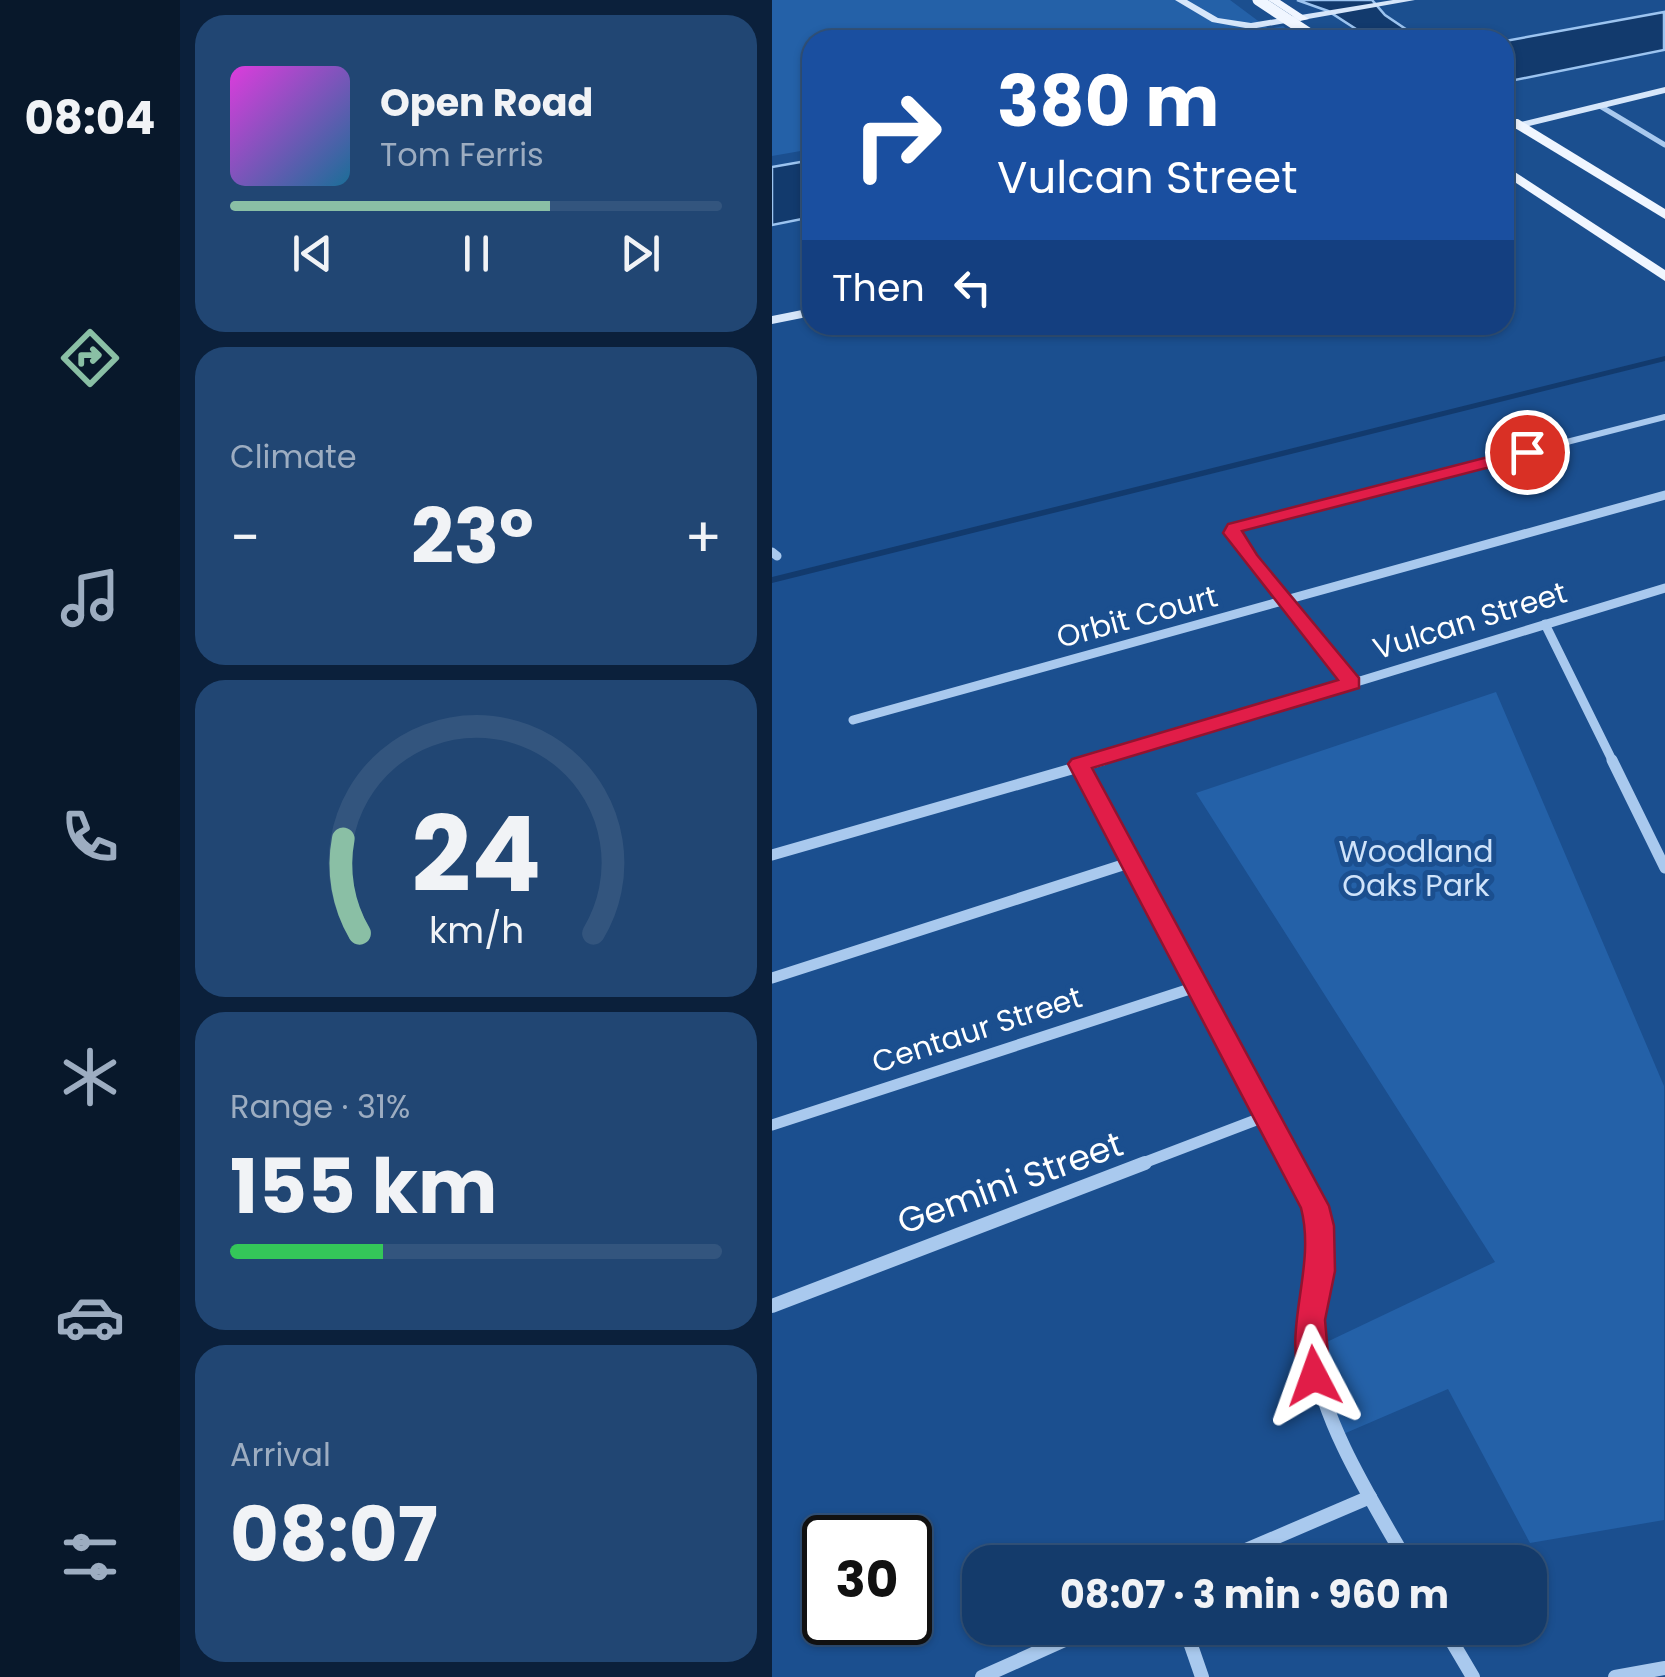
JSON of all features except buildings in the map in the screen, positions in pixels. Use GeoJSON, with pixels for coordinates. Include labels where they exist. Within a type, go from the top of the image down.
{"type":"FeatureCollection","features":[{"type":"Feature","properties":{"kind":"main road"},"geometry":{"type":"LineString","coordinates":[[1180,0],[1228,24],[1268,25],[1406,0]]}},
{"type":"Feature","properties":{"kind":"main road"},"geometry":{"type":"LineString","coordinates":[[1250,0],[1295,30]]}},
{"type":"Feature","properties":{"kind":"main road"},"geometry":{"type":"LineString","coordinates":[[1258,0],[1304,30]]}},
{"type":"Feature","properties":{"kind":"main road"},"geometry":{"type":"LineString","coordinates":[[1273,0],[1304,20]]}},
{"type":"Feature","properties":{"kind":"main road"},"geometry":{"type":"LineString","coordinates":[[1514,124],[1664,90]]}},
{"type":"Feature","properties":{"kind":"main road"},"geometry":{"type":"LineString","coordinates":[[1514,124],[1628,98]]}},
{"type":"Feature","properties":{"kind":"main road"},"geometry":{"type":"LineString","coordinates":[[1514,127],[1664,215]]}},
{"type":"Feature","properties":{"kind":"main road"},"geometry":{"type":"LineString","coordinates":[[1514,173],[1664,268]]}},
{"type":"Feature","properties":{"kind":"main road"},"geometry":{"type":"LineString","coordinates":[[1514,185],[1664,285]]}},
{"type":"Feature","properties":{"kind":"main road"},"geometry":{"type":"LineString","coordinates":[[1625,246],[1664,276]]}},
{"type":"Feature","properties":{"kind":"main road"},"geometry":{"type":"LineString","coordinates":[[772,320],[802,314]]}},
{"type":"Feature","properties":{"kind":"street"},"geometry":{"type":"LineString","coordinates":[[1600,106],[1664,145]]}},
{"type":"Feature","properties":{"kind":"street"},"geometry":{"type":"LineString","coordinates":[[1653,138],[1664,135]]}},
{"type":"Feature","properties":{"kind":"street"},"geometry":{"type":"LineString","coordinates":[[1352,683],[1284,603],[1232,533],[1235,528],[1664,417]]}},
{"type":"Feature","properties":{"kind":"street","name":"Orbit Court"},"geometry":{"type":"LineString","coordinates":[[854,720],[1664,495]]}},
{"type":"Feature","properties":{"kind":"street"},"geometry":{"type":"LineString","coordinates":[[1661,589],[1664,602]]}},
{"type":"Feature","properties":{"kind":"street","name":"Vulcan Street"},"geometry":{"type":"LineString","coordinates":[[772,855],[980,798],[1079,764],[1661,589]]}},
{"type":"Feature","properties":{"kind":"street"},"geometry":{"type":"LineString","coordinates":[[1545,624],[1664,868]]}},
{"type":"Feature","properties":{"kind":"street"},"geometry":{"type":"LineString","coordinates":[[1079,764],[1315,1206],[1320,1226],[1321,1271],[1310,1320],[1314,1376],[1370,1497],[1397,1545]]}},
{"type":"Feature","properties":{"kind":"street"},"geometry":{"type":"LineString","coordinates":[[772,978],[1132,862]]}},
{"type":"Feature","properties":{"kind":"street","name":"Centaur Street"},"geometry":{"type":"LineString","coordinates":[[772,1125],[1199,986]]}},
{"type":"Feature","properties":{"kind":"street","name":"Gemini Street"},"geometry":{"type":"LineString","coordinates":[[772,1306],[1268,1116]]}},
{"type":"Feature","properties":{"kind":"street"},"geometry":{"type":"LineString","coordinates":[[1258,1545],[1370,1497]]}},
{"type":"Feature","properties":{"kind":"street"},"geometry":{"type":"LineString","coordinates":[[982,1677],[1053,1645]]}},
{"type":"Feature","properties":{"kind":"street"},"geometry":{"type":"LineString","coordinates":[[1191,1645],[1202,1677]]}},
{"type":"Feature","properties":{"kind":"street"},"geometry":{"type":"LineString","coordinates":[[1454,1645],[1472,1677]]}},
{"type":"Feature","properties":{"kind":"street"},"geometry":{"type":"LineString","coordinates":[[1614,1677],[1664,1668]]}},
{"type":"Feature","properties":{"kind":"green space"},"geometry":{"type":"Polygon","coordinates":[[[772,0],[1230,0],[1269,29],[1283,26],[1288,30],[802,30],[802,151],[772,156],[772,0]]]}},
{"type":"Feature","properties":{"kind":"green space","name":"Woodland Oaks Park"},"geometry":{"type":"Polygon","coordinates":[[[1496,692],[1664,1086],[1664,1520],[1530,1543],[1448,1389],[1341,1435],[1312,1349],[1495,1262],[1196,793],[1496,692]]]}},
{"type":"Feature","properties":{"kind":"shaded area"},"geometry":{"type":"Polygon","coordinates":[[[1297,0],[1372,0],[1407,30],[1357,30],[1328,11],[1297,0]]]}},
{"type":"Feature","properties":{"kind":"shaded area"},"geometry":{"type":"Polygon","coordinates":[[[1664,12],[1664,50],[1514,80],[1514,39],[1664,12]]]}},
{"type":"Feature","properties":{"kind":"shaded area"},"geometry":{"type":"Polygon","coordinates":[[[802,162],[802,219],[772,225],[772,167],[802,162]]]}},
{"type":"Feature","properties":{"kind":"waterway"},"geometry":{"type":"LineString","coordinates":[[772,580],[1665,358]]}},
{"type":"Feature","properties":{"kind":"route"},"geometry":{"type":"LineString","coordinates":[[1314,1376],[1310,1320],[1321,1271],[1320,1226],[1315,1206],[1079,764],[1352,683],[1250,559],[1232,533],[1235,528],[1527,452]]}}]}
